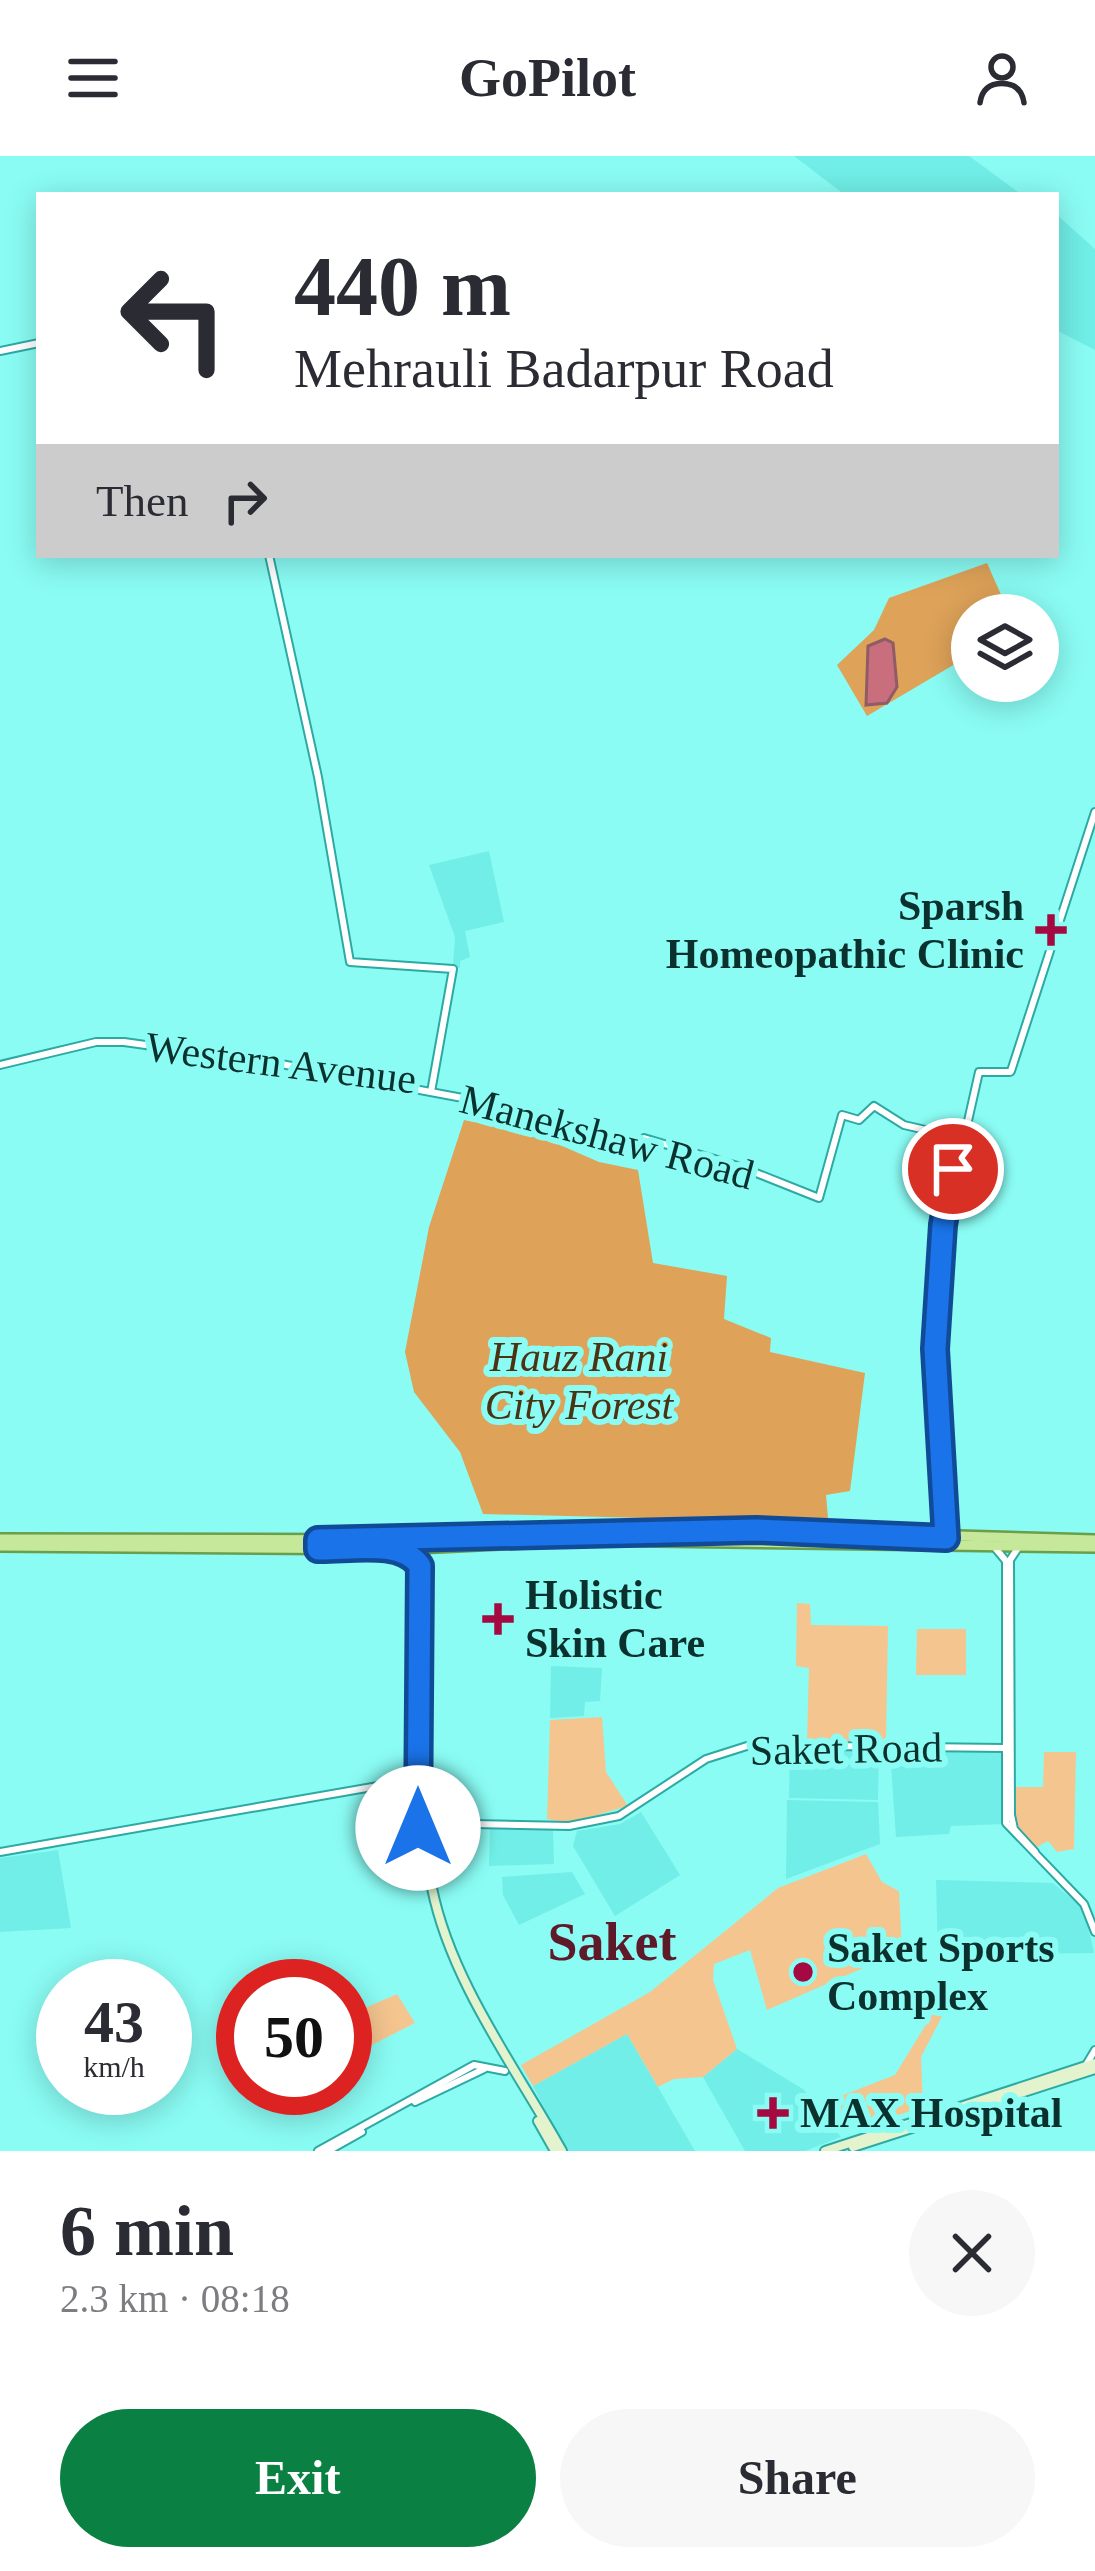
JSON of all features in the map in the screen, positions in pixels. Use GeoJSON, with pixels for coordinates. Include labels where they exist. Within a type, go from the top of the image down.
{"type":"FeatureCollection","features":[{"type":"Feature","properties":{"kind":"main road"},"geometry":{"type":"LineString","coordinates":[[787,1531],[764,1532],[761,1539],[799,1543]]}},
{"type":"Feature","properties":{"kind":"main road"},"geometry":{"type":"LineString","coordinates":[[318,1545],[396,1549],[435,1539],[787,1531],[1095,1543]]}},
{"type":"Feature","properties":{"kind":"main road"},"geometry":{"type":"LineString","coordinates":[[715,1542],[750,1540],[747,1534],[725,1532]]}},
{"type":"Feature","properties":{"kind":"main road"},"geometry":{"type":"LineString","coordinates":[[0,1542],[449,1545],[520,1540],[996,1549],[1095,1543]]}},
{"type":"Feature","properties":{"kind":"main road"},"geometry":{"type":"LineString","coordinates":[[421,1545],[421,1823]]}},
{"type":"Feature","properties":{"kind":"main road"},"geometry":{"type":"LineString","coordinates":[[423,1567],[449,1545]]}},
{"type":"Feature","properties":{"kind":"main road"},"geometry":{"type":"LineString","coordinates":[[396,1549],[423,1567],[418,1779],[423,1869],[441,1936],[558,2151]]}},
{"type":"Feature","properties":{"kind":"main road"},"geometry":{"type":"LineString","coordinates":[[825,2151],[1092,2065]]}},
{"type":"Feature","properties":{"kind":"main road"},"geometry":{"type":"LineString","coordinates":[[840,2151],[1092,2065]]}},
{"type":"Feature","properties":{"kind":"street"},"geometry":{"type":"LineString","coordinates":[[0,351],[36,344]]}},
{"type":"Feature","properties":{"kind":"street","name":"Western Avenue"},"geometry":{"type":"LineString","coordinates":[[0,1065],[109,1041],[431,1092],[454,969],[350,962],[318,777],[270,558]]}},
{"type":"Feature","properties":{"kind":"street"},"geometry":{"type":"LineString","coordinates":[[1010,1072],[1095,812]]}},
{"type":"Feature","properties":{"kind":"street"},"geometry":{"type":"LineString","coordinates":[[948,1538],[941,1436],[946,1224],[960,1138],[979,1072],[1010,1072]]}},
{"type":"Feature","properties":{"kind":"street"},"geometry":{"type":"LineString","coordinates":[[946,1224],[979,1078],[1010,1072]]}},
{"type":"Feature","properties":{"kind":"street","name":"Manekshaw Road"},"geometry":{"type":"LineString","coordinates":[[431,1092],[516,1108],[634,1144],[644,1138],[820,1198],[842,1115],[859,1120],[874,1106],[901,1124],[960,1138]]}},
{"type":"Feature","properties":{"kind":"street"},"geometry":{"type":"LineString","coordinates":[[1018,1548],[1010,1560],[1007,1827],[1084,1904],[1095,1932]]}},
{"type":"Feature","properties":{"kind":"street"},"geometry":{"type":"LineString","coordinates":[[996,1549],[1005,1558],[1009,1615],[1012,1822],[1095,1914]]}},
{"type":"Feature","properties":{"kind":"street","name":"Saket Road"},"geometry":{"type":"LineString","coordinates":[[421,1823],[568,1826],[619,1816],[706,1759],[750,1744],[1005,1748]]}},
{"type":"Feature","properties":{"kind":"street"},"geometry":{"type":"LineString","coordinates":[[0,1852],[418,1779]]}},
{"type":"Feature","properties":{"kind":"street"},"geometry":{"type":"LineString","coordinates":[[1092,2065],[1095,2050]]}},
{"type":"Feature","properties":{"kind":"street"},"geometry":{"type":"LineString","coordinates":[[324,2150],[426,2094],[478,2070],[509,2064]]}},
{"type":"Feature","properties":{"kind":"shaded area"},"geometry":{"type":"Polygon","coordinates":[[[794,156],[969,156],[1018,192],[841,192],[794,156]]]}},
{"type":"Feature","properties":{"kind":"shaded area"},"geometry":{"type":"Polygon","coordinates":[[[1059,217],[1095,249],[1095,350],[1059,332],[1059,217]]]}},
{"type":"Feature","properties":{"kind":"shaded area"},"geometry":{"type":"Polygon","coordinates":[[[885,639],[893,643],[897,687],[887,703],[866,705],[868,646],[885,639]]]}},
{"type":"Feature","properties":{"kind":"shaded area"},"geometry":{"type":"Polygon","coordinates":[[[489,851],[504,922],[465,931],[470,957],[460,961],[460,968],[453,967],[455,937],[429,865],[489,851]]]}},
{"type":"Feature","properties":{"kind":"shaded area"},"geometry":{"type":"Polygon","coordinates":[[[797,1603],[810,1604],[811,1625],[888,1626],[886,1742],[807,1740],[809,1668],[796,1666],[797,1603]]]}},
{"type":"Feature","properties":{"kind":"shaded area"},"geometry":{"type":"Polygon","coordinates":[[[917,1629],[966,1629],[966,1675],[916,1675],[917,1629]]]}},
{"type":"Feature","properties":{"kind":"shaded area"},"geometry":{"type":"Polygon","coordinates":[[[551,1666],[602,1668],[600,1701],[585,1702],[584,1716],[550,1718],[551,1666]]]}},
{"type":"Feature","properties":{"kind":"shaded area"},"geometry":{"type":"Polygon","coordinates":[[[602,1717],[606,1772],[628,1806],[569,1823],[547,1819],[550,1720],[602,1717]]]}},
{"type":"Feature","properties":{"kind":"shaded area"},"geometry":{"type":"Polygon","coordinates":[[[790,1748],[879,1750],[878,1800],[789,1798],[790,1748]]]}},
{"type":"Feature","properties":{"kind":"shaded area"},"geometry":{"type":"Polygon","coordinates":[[[890,1751],[1003,1752],[1004,1824],[951,1826],[949,1834],[896,1837],[890,1751]]]}},
{"type":"Feature","properties":{"kind":"shaded area"},"geometry":{"type":"Polygon","coordinates":[[[1044,1752],[1076,1752],[1074,1849],[1057,1852],[1048,1841],[1033,1849],[1014,1824],[1013,1787],[1043,1787],[1044,1752]]]}},
{"type":"Feature","properties":{"kind":"shaded area"},"geometry":{"type":"Polygon","coordinates":[[[787,1800],[878,1802],[880,1844],[786,1879],[787,1800]]]}},
{"type":"Feature","properties":{"kind":"shaded area"},"geometry":{"type":"Polygon","coordinates":[[[641,1812],[680,1875],[615,1916],[573,1846],[577,1831],[620,1824],[641,1812]]]}},
{"type":"Feature","properties":{"kind":"shaded area"},"geometry":{"type":"Polygon","coordinates":[[[490,1829],[553,1830],[554,1864],[489,1866],[490,1829]]]}},
{"type":"Feature","properties":{"kind":"shaded area"},"geometry":{"type":"Polygon","coordinates":[[[58,1850],[71,1928],[0,1932],[0,1858],[58,1850]]]}},
{"type":"Feature","properties":{"kind":"shaded area","name":"Saket Sports Complex"},"geometry":{"type":"Polygon","coordinates":[[[866,1854],[882,1882],[899,1891],[902,1951],[767,2010],[750,1950],[714,1964],[713,1980],[737,2049],[703,2077],[674,2079],[658,2087],[627,2034],[533,2086],[521,2065],[650,1992],[778,1888],[866,1854]]]}},
{"type":"Feature","properties":{"kind":"shaded area"},"geometry":{"type":"Polygon","coordinates":[[[572,1872],[585,1894],[519,1925],[503,1895],[502,1877],[572,1872]]]}},
{"type":"Feature","properties":{"kind":"shaded area"},"geometry":{"type":"Polygon","coordinates":[[[936,1880],[1053,1883],[1084,1909],[1094,1953],[938,1955],[936,1880]]]}},
{"type":"Feature","properties":{"kind":"shaded area"},"geometry":{"type":"Polygon","coordinates":[[[397,1994],[415,2023],[372,2045],[372,2005],[397,1994]]]}},
{"type":"Feature","properties":{"kind":"shaded area"},"geometry":{"type":"Polygon","coordinates":[[[944,1995],[953,1995],[921,2057],[923,2107],[842,2133],[820,2104],[895,2075],[944,1995]]]}},
{"type":"Feature","properties":{"kind":"shaded area"},"geometry":{"type":"Polygon","coordinates":[[[627,2034],[695,2151],[566,2151],[533,2086],[627,2034]]]}},
{"type":"Feature","properties":{"kind":"shaded area","name":"MAX Hospital"},"geometry":{"type":"Polygon","coordinates":[[[737,2049],[803,2089],[841,2137],[805,2151],[745,2151],[703,2077],[737,2049]]]}},
{"type":"Feature","properties":{"kind":"green space"},"geometry":{"type":"Polygon","coordinates":[[[987,563],[1001,594],[951,594],[951,666],[867,716],[837,665],[874,630],[889,598],[987,563]]]}},
{"type":"Feature","properties":{"kind":"green space","name":"Hauz Rani City Forest"},"geometry":{"type":"Polygon","coordinates":[[[464,1120],[537,1135],[599,1162],[638,1170],[653,1263],[727,1276],[724,1319],[771,1338],[770,1352],[865,1373],[850,1491],[826,1495],[828,1518],[812,1530],[806,1522],[483,1514],[460,1452],[414,1392],[405,1352],[429,1227],[464,1120]]]}},
{"type":"Feature","properties":{"kind":"place","name":"Sparsh Homeopathic Clinic"},"geometry":{"type":"Point","coordinates":[1051,930]}},
{"type":"Feature","properties":{"kind":"place","name":"Holistic Skin Care"},"geometry":{"type":"Point","coordinates":[498,1619]}},
{"type":"Feature","properties":{"kind":"place","name":"Saket Sports Complex"},"geometry":{"type":"Point","coordinates":[803,1972]}},
{"type":"Feature","properties":{"kind":"place","name":"MAX Hospital"},"geometry":{"type":"Point","coordinates":[773,2113]}},
{"type":"Feature","properties":{"kind":"district","name":"Saket"},"geometry":{"type":"Point","coordinates":[612,1942]}},
{"type":"Feature","properties":{"kind":"route"},"geometry":{"type":"LineString","coordinates":[[418,1828],[420,1566],[411,1554],[396,1549],[318,1549],[318,1540],[756,1530],[946,1538],[935,1349],[943,1225],[953,1169]]}}]}
